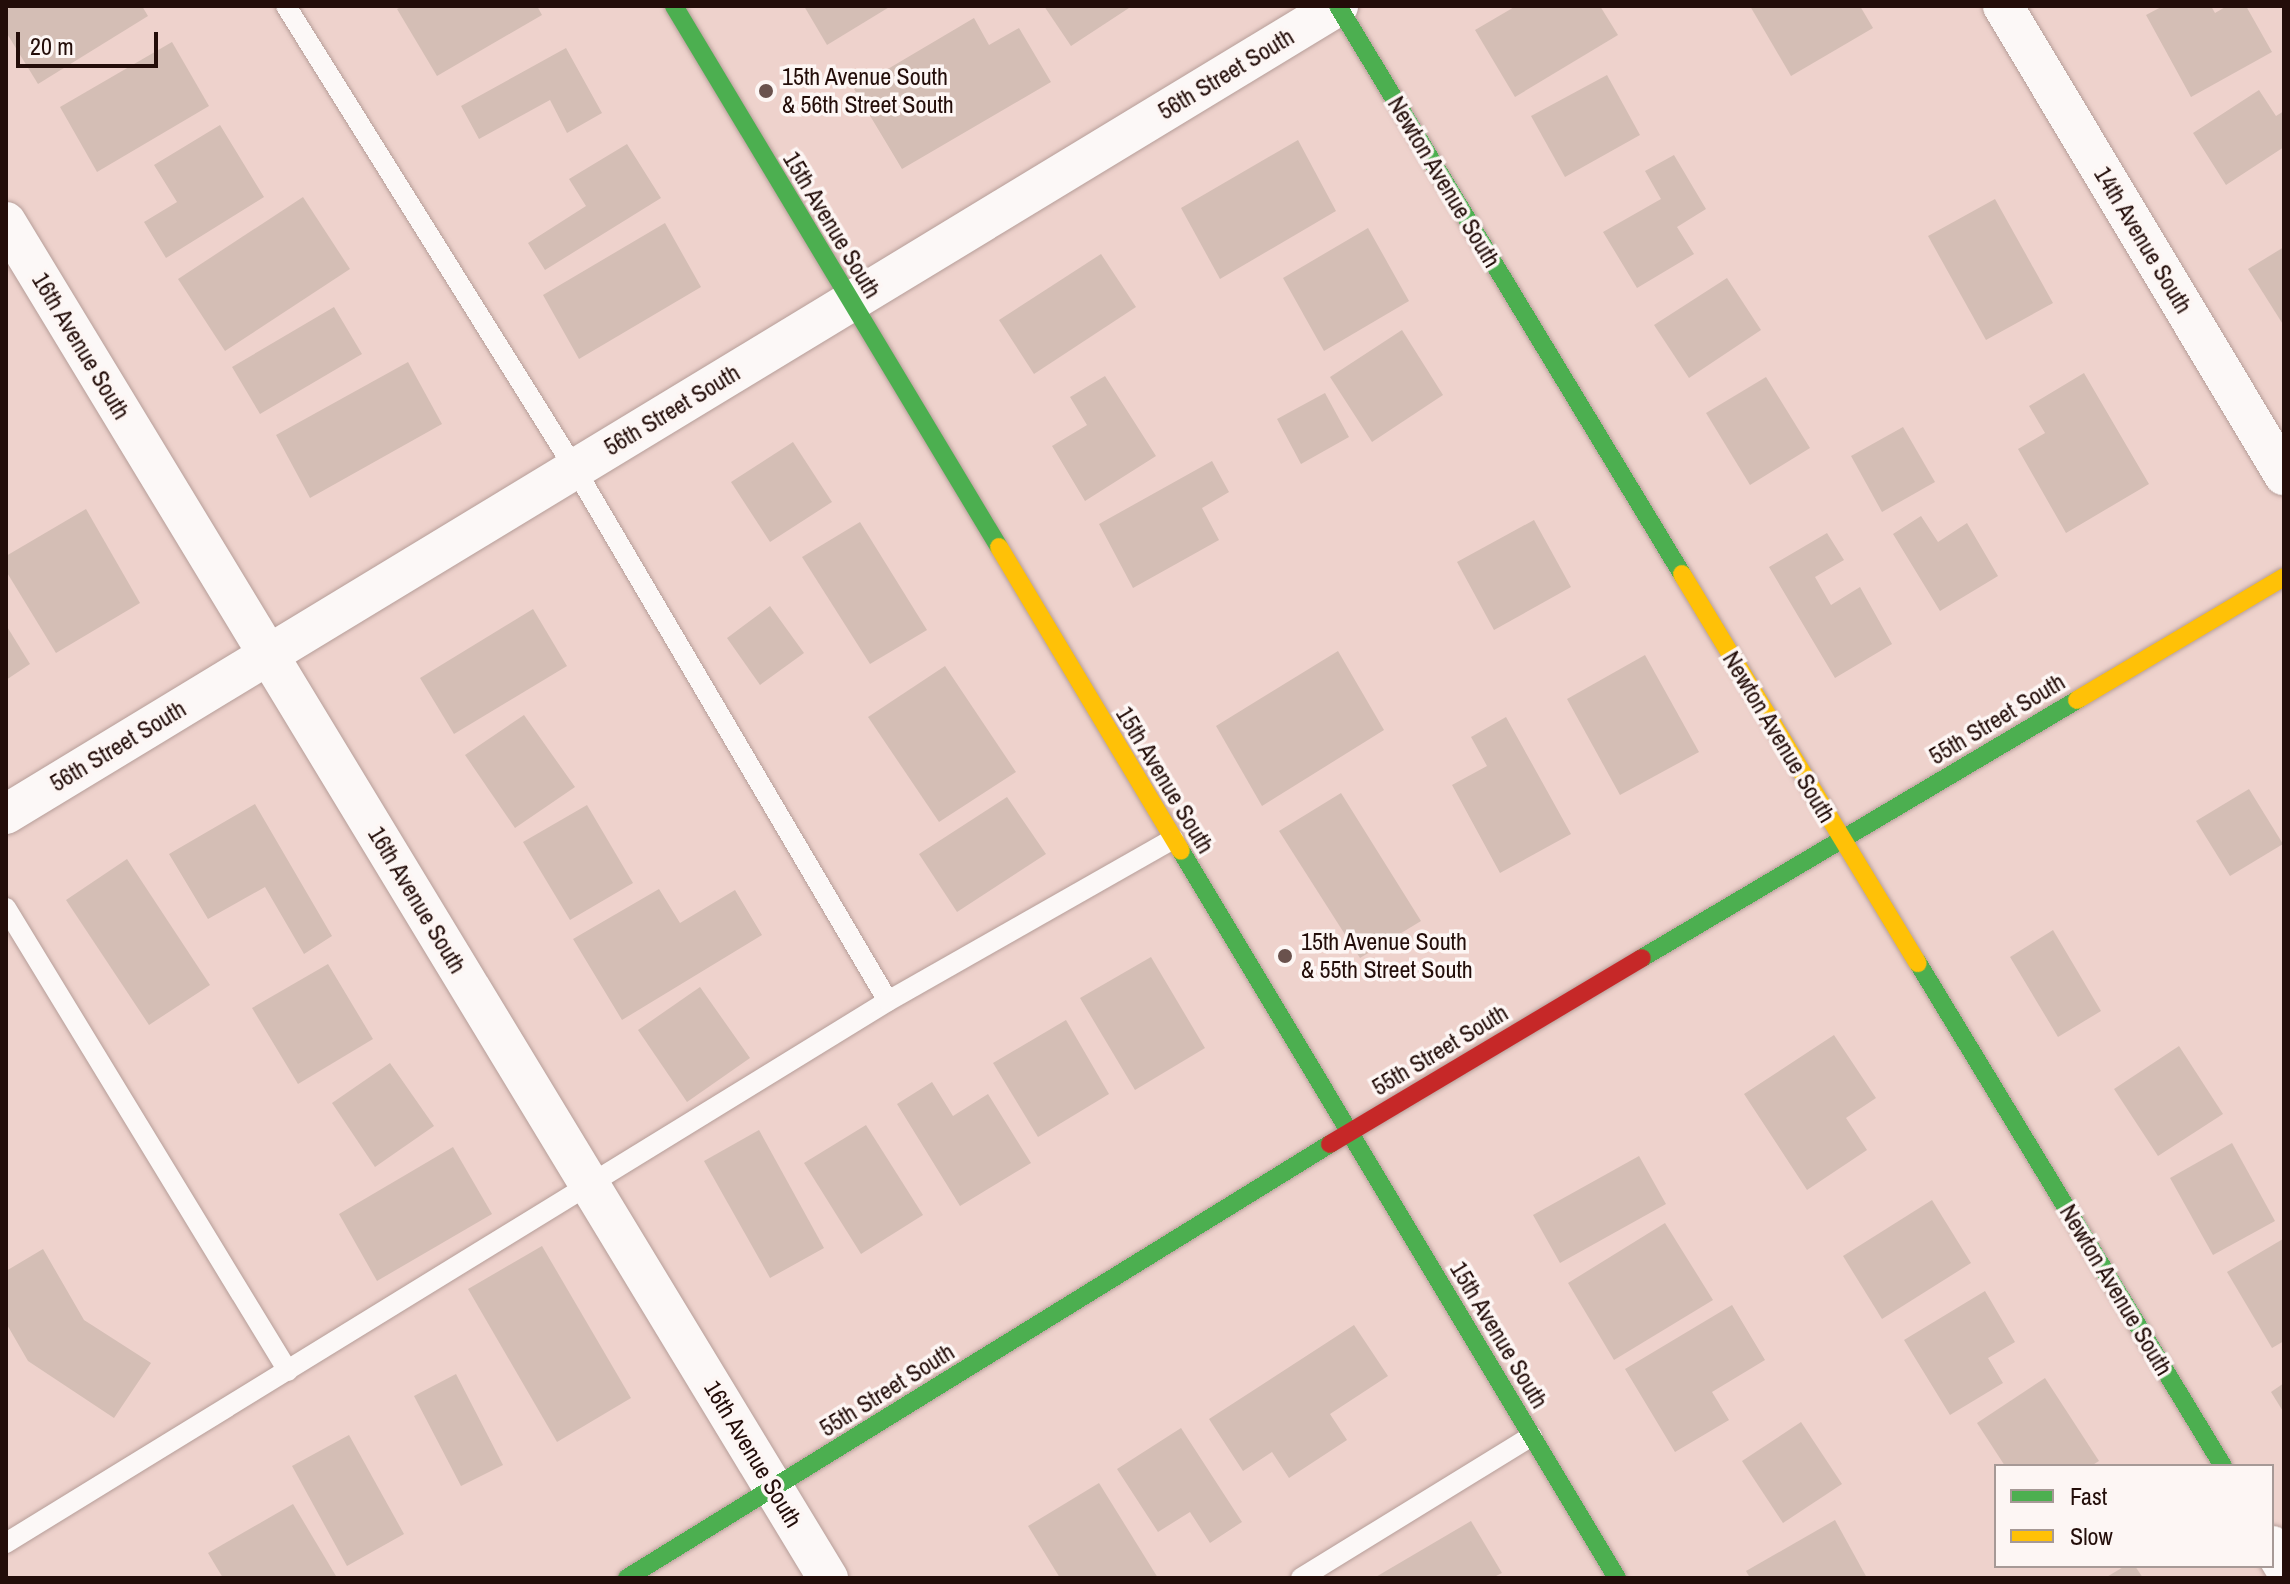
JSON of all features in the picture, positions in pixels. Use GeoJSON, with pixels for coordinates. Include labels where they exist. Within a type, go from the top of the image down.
{"type":"FeatureCollection","features":[{"type":"Feature","properties":{"kind":"street","name":"15th Avenue South"},"geometry":{"type":"LineString","coordinates":[[674,6],[1617,1578]]}},
{"type":"Feature","properties":{"kind":"street","name":"56th Street South"},"geometry":{"type":"LineString","coordinates":[[6,814],[1338,6]]}},
{"type":"Feature","properties":{"kind":"street","name":"Newton Avenue South"},"geometry":{"type":"LineString","coordinates":[[1338,6],[2222,1464]]}},
{"type":"Feature","properties":{"kind":"street","name":"14th Avenue South"},"geometry":{"type":"LineString","coordinates":[[2003,6],[2284,475]]}},
{"type":"Feature","properties":{"kind":"street","name":"16th Avenue South"},"geometry":{"type":"LineString","coordinates":[[6,222],[828,1578]]}},
{"type":"Feature","properties":{"kind":"street","name":"55th Street South"},"geometry":{"type":"LineString","coordinates":[[627,1578],[1349,1132],[2284,577]]}},
{"type":"Feature","properties":{"kind":"lane"},"geometry":{"type":"LineString","coordinates":[[286,6],[575,469],[888,1001]]}},
{"type":"Feature","properties":{"kind":"lane"},"geometry":{"type":"LineString","coordinates":[[6,1543],[591,1187],[888,1001],[1173,839]]}},
{"type":"Feature","properties":{"kind":"lane"},"geometry":{"type":"LineString","coordinates":[[6,908],[288,1371]]}},
{"type":"Feature","properties":{"kind":"lane"},"geometry":{"type":"LineString","coordinates":[[1301,1578],[1532,1436]]}},
{"type":"Feature","properties":{"kind":"building"},"geometry":{"type":"Polygon","coordinates":[[[13,6],[142,6],[148,16],[38,84],[6,32],[6,10],[13,6]]]}},
{"type":"Feature","properties":{"kind":"building"},"geometry":{"type":"Polygon","coordinates":[[[403,6],[537,6],[542,15],[437,76],[397,9],[403,6]]]}},
{"type":"Feature","properties":{"kind":"building"},"geometry":{"type":"Polygon","coordinates":[[[804,6],[891,6],[827,45],[804,6]]]}},
{"type":"Feature","properties":{"kind":"building"},"geometry":{"type":"Polygon","coordinates":[[[1044,6],[1132,6],[1071,46],[1044,6]]]}},
{"type":"Feature","properties":{"kind":"building"},"geometry":{"type":"Polygon","coordinates":[[[1516,6],[1600,6],[1618,35],[1515,97],[1475,30],[1516,6]]]}},
{"type":"Feature","properties":{"kind":"building"},"geometry":{"type":"Polygon","coordinates":[[[1750,6],[1860,6],[1873,28],[1791,76],[1750,6]]]}},
{"type":"Feature","properties":{"kind":"building"},"geometry":{"type":"Polygon","coordinates":[[[2163,6],[2211,6],[2215,13],[2227,6],[2246,6],[2272,52],[2191,97],[2146,15],[2163,6]]]}},
{"type":"Feature","properties":{"kind":"building"},"geometry":{"type":"Polygon","coordinates":[[[974,18],[989,45],[1019,28],[1051,82],[902,169],[854,89],[974,18]]]}},
{"type":"Feature","properties":{"kind":"building"},"geometry":{"type":"Polygon","coordinates":[[[172,42],[209,106],[97,172],[60,107],[172,42]]]}},
{"type":"Feature","properties":{"kind":"building"},"geometry":{"type":"Polygon","coordinates":[[[566,48],[602,113],[567,133],[550,100],[479,139],[461,106],[566,48]]]}},
{"type":"Feature","properties":{"kind":"building"},"geometry":{"type":"Polygon","coordinates":[[[1607,75],[1640,135],[1565,177],[1531,116],[1607,75]]]}},
{"type":"Feature","properties":{"kind":"building"},"geometry":{"type":"Polygon","coordinates":[[[2259,90],[2276,116],[2284,111],[2284,147],[2226,185],[2193,133],[2259,90]]]}},
{"type":"Feature","properties":{"kind":"building"},"geometry":{"type":"Polygon","coordinates":[[[220,125],[264,197],[166,258],[144,222],[177,202],[154,165],[220,125]]]}},
{"type":"Feature","properties":{"kind":"building"},"geometry":{"type":"Polygon","coordinates":[[[1298,140],[1336,211],[1220,279],[1181,208],[1298,140]]]}},
{"type":"Feature","properties":{"kind":"building"},"geometry":{"type":"Polygon","coordinates":[[[627,144],[661,198],[545,270],[528,243],[586,206],[569,179],[627,144]]]}},
{"type":"Feature","properties":{"kind":"building"},"geometry":{"type":"Polygon","coordinates":[[[1674,155],[1706,209],[1677,227],[1694,254],[1637,288],[1603,232],[1661,199],[1645,171],[1674,155]]]}},
{"type":"Feature","properties":{"kind":"building"},"geometry":{"type":"Polygon","coordinates":[[[303,197],[350,269],[225,351],[178,279],[303,197]]]}},
{"type":"Feature","properties":{"kind":"building"},"geometry":{"type":"Polygon","coordinates":[[[1995,199],[2053,303],[1986,340],[1928,236],[1995,199]]]}},
{"type":"Feature","properties":{"kind":"building"},"geometry":{"type":"Polygon","coordinates":[[[665,223],[701,287],[579,359],[543,295],[665,223]]]}},
{"type":"Feature","properties":{"kind":"building"},"geometry":{"type":"Polygon","coordinates":[[[1368,228],[1409,301],[1324,351],[1283,278],[1368,228]]]}},
{"type":"Feature","properties":{"kind":"building"},"geometry":{"type":"Polygon","coordinates":[[[2284,247],[2284,326],[2248,269],[2284,247]]]}},
{"type":"Feature","properties":{"kind":"building"},"geometry":{"type":"Polygon","coordinates":[[[1101,254],[1136,307],[1034,374],[999,320],[1101,254]]]}},
{"type":"Feature","properties":{"kind":"building"},"geometry":{"type":"Polygon","coordinates":[[[1727,278],[1761,330],[1689,378],[1654,325],[1727,278]]]}},
{"type":"Feature","properties":{"kind":"building"},"geometry":{"type":"Polygon","coordinates":[[[334,307],[362,354],[260,414],[232,367],[334,307]]]}},
{"type":"Feature","properties":{"kind":"building"},"geometry":{"type":"Polygon","coordinates":[[[1402,330],[1443,395],[1372,442],[1330,377],[1402,330]]]}},
{"type":"Feature","properties":{"kind":"building"},"geometry":{"type":"Polygon","coordinates":[[[408,362],[442,424],[310,498],[276,435],[408,362]]]}},
{"type":"Feature","properties":{"kind":"building"},"geometry":{"type":"Polygon","coordinates":[[[2084,373],[2149,484],[2066,533],[2018,449],[2045,433],[2029,406],[2084,373]]]}},
{"type":"Feature","properties":{"kind":"building"},"geometry":{"type":"Polygon","coordinates":[[[1105,376],[1156,456],[1085,501],[1052,446],[1087,425],[1070,397],[1105,376]]]}},
{"type":"Feature","properties":{"kind":"building"},"geometry":{"type":"Polygon","coordinates":[[[1766,377],[1810,448],[1750,485],[1706,413],[1766,377]]]}},
{"type":"Feature","properties":{"kind":"building"},"geometry":{"type":"Polygon","coordinates":[[[1325,393],[1349,437],[1301,464],[1277,419],[1325,393]]]}},
{"type":"Feature","properties":{"kind":"building"},"geometry":{"type":"Polygon","coordinates":[[[1903,427],[1935,482],[1882,512],[1851,456],[1903,427]]]}},
{"type":"Feature","properties":{"kind":"building"},"geometry":{"type":"Polygon","coordinates":[[[793,442],[832,502],[770,542],[731,482],[793,442]]]}},
{"type":"Feature","properties":{"kind":"building"},"geometry":{"type":"Polygon","coordinates":[[[1212,461],[1229,492],[1202,508],[1219,540],[1133,588],[1099,524],[1212,461]]]}},
{"type":"Feature","properties":{"kind":"building"},"geometry":{"type":"Polygon","coordinates":[[[86,509],[140,603],[56,653],[6,571],[6,556],[86,509]]]}},
{"type":"Feature","properties":{"kind":"building"},"geometry":{"type":"Polygon","coordinates":[[[1921,516],[1938,542],[1967,523],[1998,576],[1940,611],[1893,534],[1921,516]]]}},
{"type":"Feature","properties":{"kind":"building"},"geometry":{"type":"Polygon","coordinates":[[[1534,520],[1571,587],[1494,630],[1457,562],[1534,520]]]}},
{"type":"Feature","properties":{"kind":"building"},"geometry":{"type":"Polygon","coordinates":[[[860,522],[927,630],[870,664],[802,557],[860,522]]]}},
{"type":"Feature","properties":{"kind":"building"},"geometry":{"type":"Polygon","coordinates":[[[1827,533],[1844,560],[1815,577],[1831,605],[1860,587],[1892,644],[1835,678],[1769,567],[1827,533]]]}},
{"type":"Feature","properties":{"kind":"building"},"geometry":{"type":"Polygon","coordinates":[[[770,606],[804,653],[760,685],[727,638],[770,606]]]}},
{"type":"Feature","properties":{"kind":"building"},"geometry":{"type":"Polygon","coordinates":[[[533,609],[567,666],[454,734],[420,678],[533,609]]]}},
{"type":"Feature","properties":{"kind":"building"},"geometry":{"type":"Polygon","coordinates":[[[6,625],[30,664],[6,680],[6,625]]]}},
{"type":"Feature","properties":{"kind":"building"},"geometry":{"type":"Polygon","coordinates":[[[1338,651],[1384,730],[1262,806],[1216,726],[1338,651]]]}},
{"type":"Feature","properties":{"kind":"building"},"geometry":{"type":"Polygon","coordinates":[[[1645,655],[1699,752],[1620,795],[1567,699],[1645,655]]]}},
{"type":"Feature","properties":{"kind":"building"},"geometry":{"type":"Polygon","coordinates":[[[945,666],[1016,772],[939,822],[868,717],[945,666]]]}},
{"type":"Feature","properties":{"kind":"building"},"geometry":{"type":"Polygon","coordinates":[[[524,715],[575,787],[515,828],[465,755],[524,715]]]}},
{"type":"Feature","properties":{"kind":"building"},"geometry":{"type":"Polygon","coordinates":[[[1506,717],[1571,834],[1500,873],[1452,785],[1487,766],[1471,737],[1506,717]]]}},
{"type":"Feature","properties":{"kind":"building"},"geometry":{"type":"Polygon","coordinates":[[[2249,789],[2283,844],[2230,876],[2196,821],[2249,789]]]}},
{"type":"Feature","properties":{"kind":"building"},"geometry":{"type":"Polygon","coordinates":[[[1341,793],[1421,921],[1360,958],[1279,831],[1341,793]]]}},
{"type":"Feature","properties":{"kind":"building"},"geometry":{"type":"Polygon","coordinates":[[[1007,797],[1046,854],[957,912],[919,854],[1007,797]]]}},
{"type":"Feature","properties":{"kind":"building"},"geometry":{"type":"Polygon","coordinates":[[[255,804],[332,936],[304,954],[265,887],[208,919],[169,854],[255,804]]]}},
{"type":"Feature","properties":{"kind":"building"},"geometry":{"type":"Polygon","coordinates":[[[587,805],[633,883],[570,920],[523,842],[587,805]]]}},
{"type":"Feature","properties":{"kind":"building"},"geometry":{"type":"Polygon","coordinates":[[[127,859],[210,985],[149,1025],[66,900],[127,859]]]}},
{"type":"Feature","properties":{"kind":"building"},"geometry":{"type":"Polygon","coordinates":[[[659,889],[680,923],[735,890],[762,935],[622,1020],[573,939],[659,889]]]}},
{"type":"Feature","properties":{"kind":"building"},"geometry":{"type":"Polygon","coordinates":[[[2053,930],[2101,1011],[2058,1037],[2010,957],[2053,930]]]}},
{"type":"Feature","properties":{"kind":"building"},"geometry":{"type":"Polygon","coordinates":[[[1151,957],[1205,1048],[1135,1090],[1080,998],[1151,957]]]}},
{"type":"Feature","properties":{"kind":"building"},"geometry":{"type":"Polygon","coordinates":[[[328,964],[373,1039],[298,1084],[252,1008],[328,964]]]}},
{"type":"Feature","properties":{"kind":"building"},"geometry":{"type":"Polygon","coordinates":[[[700,987],[750,1058],[687,1102],[638,1030],[700,987]]]}},
{"type":"Feature","properties":{"kind":"building"},"geometry":{"type":"Polygon","coordinates":[[[1066,1020],[1109,1094],[1038,1137],[993,1063],[1066,1020]]]}},
{"type":"Feature","properties":{"kind":"building"},"geometry":{"type":"Polygon","coordinates":[[[1834,1035],[1876,1098],[1846,1118],[1867,1150],[1807,1190],[1744,1094],[1834,1035]]]}},
{"type":"Feature","properties":{"kind":"building"},"geometry":{"type":"Polygon","coordinates":[[[2179,1046],[2223,1114],[2158,1156],[2114,1089],[2179,1046]]]}},
{"type":"Feature","properties":{"kind":"building"},"geometry":{"type":"Polygon","coordinates":[[[390,1063],[434,1126],[375,1167],[332,1103],[390,1063]]]}},
{"type":"Feature","properties":{"kind":"building"},"geometry":{"type":"Polygon","coordinates":[[[932,1082],[953,1116],[988,1094],[1031,1163],[960,1206],[897,1104],[932,1082]]]}},
{"type":"Feature","properties":{"kind":"building"},"geometry":{"type":"Polygon","coordinates":[[[866,1125],[923,1215],[861,1254],[804,1163],[866,1125]]]}},
{"type":"Feature","properties":{"kind":"building"},"geometry":{"type":"Polygon","coordinates":[[[759,1130],[824,1248],[770,1278],[704,1161],[759,1130]]]}},
{"type":"Feature","properties":{"kind":"building"},"geometry":{"type":"Polygon","coordinates":[[[2232,1143],[2275,1221],[2213,1255],[2170,1178],[2232,1143]]]}},
{"type":"Feature","properties":{"kind":"building"},"geometry":{"type":"Polygon","coordinates":[[[453,1147],[492,1214],[377,1281],[339,1214],[453,1147]]]}},
{"type":"Feature","properties":{"kind":"building"},"geometry":{"type":"Polygon","coordinates":[[[1639,1156],[1666,1204],[1560,1263],[1533,1215],[1639,1156]]]}},
{"type":"Feature","properties":{"kind":"building"},"geometry":{"type":"Polygon","coordinates":[[[1932,1200],[1971,1263],[1882,1319],[1843,1256],[1932,1200]]]}},
{"type":"Feature","properties":{"kind":"building"},"geometry":{"type":"Polygon","coordinates":[[[1665,1223],[1713,1300],[1614,1360],[1568,1283],[1665,1223]]]}},
{"type":"Feature","properties":{"kind":"building"},"geometry":{"type":"Polygon","coordinates":[[[2283,1239],[2284,1341],[2272,1348],[2227,1272],[2283,1239]]]}},
{"type":"Feature","properties":{"kind":"building"},"geometry":{"type":"Polygon","coordinates":[[[542,1246],[631,1398],[557,1442],[468,1289],[542,1246]]]}},
{"type":"Feature","properties":{"kind":"building"},"geometry":{"type":"Polygon","coordinates":[[[43,1249],[84,1320],[151,1363],[114,1418],[28,1361],[6,1323],[6,1271],[43,1249]]]}},
{"type":"Feature","properties":{"kind":"building"},"geometry":{"type":"Polygon","coordinates":[[[1985,1291],[2015,1342],[1988,1358],[2003,1383],[1950,1415],[1904,1340],[1985,1291]]]}},
{"type":"Feature","properties":{"kind":"building"},"geometry":{"type":"Polygon","coordinates":[[[1732,1305],[1765,1360],[1712,1392],[1729,1420],[1675,1452],[1625,1369],[1732,1305]]]}},
{"type":"Feature","properties":{"kind":"building"},"geometry":{"type":"Polygon","coordinates":[[[1354,1325],[1388,1376],[1330,1414],[1347,1440],[1289,1478],[1272,1452],[1243,1471],[1209,1419],[1354,1325]]]}},
{"type":"Feature","properties":{"kind":"building"},"geometry":{"type":"Polygon","coordinates":[[[456,1374],[503,1465],[461,1486],[414,1396],[456,1374]]]}},
{"type":"Feature","properties":{"kind":"building"},"geometry":{"type":"Polygon","coordinates":[[[2045,1378],[2099,1461],[2094,1464],[2004,1464],[1977,1423],[2045,1378]]]}},
{"type":"Feature","properties":{"kind":"building"},"geometry":{"type":"Polygon","coordinates":[[[2284,1383],[2284,1413],[2271,1392],[2284,1383]]]}},
{"type":"Feature","properties":{"kind":"building"},"geometry":{"type":"Polygon","coordinates":[[[1801,1422],[1842,1484],[1783,1523],[1742,1461],[1801,1422]]]}},
{"type":"Feature","properties":{"kind":"building"},"geometry":{"type":"Polygon","coordinates":[[[1181,1428],[1242,1522],[1210,1543],[1190,1512],[1158,1532],[1117,1469],[1181,1428]]]}},
{"type":"Feature","properties":{"kind":"building"},"geometry":{"type":"Polygon","coordinates":[[[349,1435],[404,1534],[347,1566],[292,1466],[349,1435]]]}},
{"type":"Feature","properties":{"kind":"building"},"geometry":{"type":"Polygon","coordinates":[[[1099,1483],[1158,1578],[1060,1578],[1028,1526],[1099,1483]]]}},
{"type":"Feature","properties":{"kind":"building"},"geometry":{"type":"Polygon","coordinates":[[[293,1504],[336,1576],[223,1578],[208,1553],[293,1504]]]}},
{"type":"Feature","properties":{"kind":"building"},"geometry":{"type":"Polygon","coordinates":[[[1835,1520],[1867,1578],[1750,1578],[1746,1571],[1835,1520]]]}},
{"type":"Feature","properties":{"kind":"building"},"geometry":{"type":"Polygon","coordinates":[[[1471,1521],[1502,1573],[1492,1578],[1374,1578],[1471,1521]]]}},
{"type":"Feature","properties":{"kind":"building"},"geometry":{"type":"Polygon","coordinates":[[[2122,1568],[2136,1568],[2143,1578],[2105,1578],[2122,1568]]]}},
{"type":"Feature","properties":{"kind":"traffic: fast"},"geometry":{"type":"LineString","coordinates":[[674,6],[999,547]]}},
{"type":"Feature","properties":{"kind":"traffic: fast"},"geometry":{"type":"LineString","coordinates":[[1338,6],[1682,574]]}},
{"type":"Feature","properties":{"kind":"traffic: fast"},"geometry":{"type":"LineString","coordinates":[[1642,958],[2077,700]]}},
{"type":"Feature","properties":{"kind":"traffic: fast"},"geometry":{"type":"LineString","coordinates":[[1181,851],[1617,1578]]}},
{"type":"Feature","properties":{"kind":"traffic: fast"},"geometry":{"type":"LineString","coordinates":[[1918,963],[2222,1464]]}},
{"type":"Feature","properties":{"kind":"traffic: fast"},"geometry":{"type":"LineString","coordinates":[[627,1578],[1330,1144]]}},
{"type":"Feature","properties":{"kind":"traffic: slow"},"geometry":{"type":"LineString","coordinates":[[999,547],[1181,851]]}},
{"type":"Feature","properties":{"kind":"traffic: slow"},"geometry":{"type":"LineString","coordinates":[[1682,574],[1918,963]]}},
{"type":"Feature","properties":{"kind":"traffic: slow"},"geometry":{"type":"LineString","coordinates":[[2077,700],[2284,577]]}},
{"type":"Feature","properties":{"kind":"traffic: jam"},"geometry":{"type":"LineString","coordinates":[[1330,1144],[1642,958]]}},
{"type":"Feature","properties":{"kind":"place","name":"15th Avenue South & 56th Street South"},"geometry":{"type":"Point","coordinates":[766,91]}},
{"type":"Feature","properties":{"kind":"place","name":"15th Avenue South & 55th Street South"},"geometry":{"type":"Point","coordinates":[1285,956]}}]}
